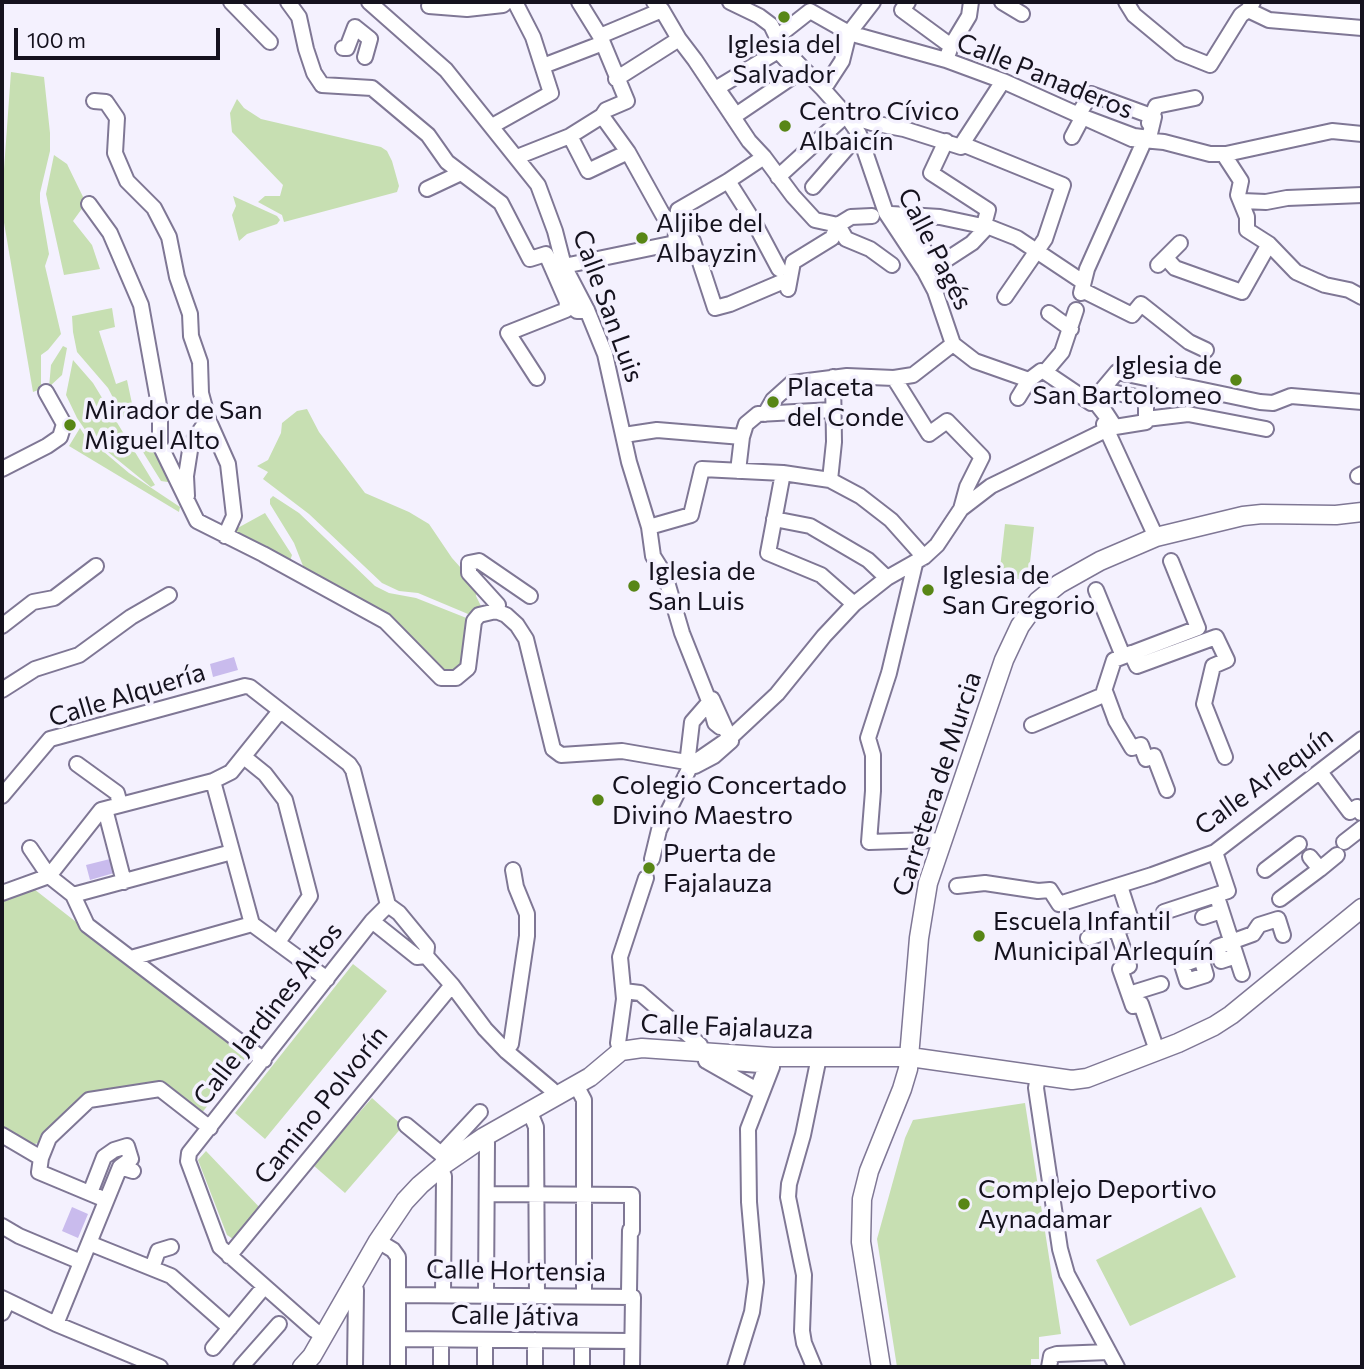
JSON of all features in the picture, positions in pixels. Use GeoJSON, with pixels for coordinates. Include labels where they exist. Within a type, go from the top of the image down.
{"type":"FeatureCollection","features":[{"type":"Feature","properties":{"kind":"main road","name":"Carretera de Murcia"},"geometry":{"type":"LineString","coordinates":[[881,1367],[861,1242],[860,1213],[869,1171],[902,1089],[910,1057],[921,918],[928,883],[1004,660],[1028,613],[1048,592],[1074,574],[1156,537],[1243,516],[1336,515],[1362,512]]}},
{"type":"Feature","properties":{"kind":"main road","name":"Calle Fajalauza"},"geometry":{"type":"LineString","coordinates":[[302,1367],[405,1201],[442,1162],[576,1085],[621,1051],[631,1048],[773,1057],[910,1057],[1038,1076],[1072,1080],[1087,1078],[1214,1026],[1362,908]]}},
{"type":"Feature","properties":{"kind":"street"},"geometry":{"type":"LineString","coordinates":[[232,2],[270,42]]}},
{"type":"Feature","properties":{"kind":"street"},"geometry":{"type":"LineString","coordinates":[[288,2],[299,17],[314,73],[322,85],[372,88],[428,135],[447,162],[501,203],[530,259],[546,254],[567,302],[577,311],[587,310]]}},
{"type":"Feature","properties":{"kind":"street","name":"Calle San Luis"},"geometry":{"type":"LineString","coordinates":[[369,2],[446,70],[538,185],[555,231],[564,266],[587,310],[605,354],[629,462],[649,527],[653,556],[665,575],[682,633],[725,735]]}},
{"type":"Feature","properties":{"kind":"street"},"geometry":{"type":"LineString","coordinates":[[429,6],[467,9],[503,5],[506,2]]}},
{"type":"Feature","properties":{"kind":"street"},"geometry":{"type":"LineString","coordinates":[[492,127],[551,93],[533,37],[515,2]]}},
{"type":"Feature","properties":{"kind":"street"},"geometry":{"type":"LineString","coordinates":[[517,157],[570,136],[602,116],[606,110],[627,101],[601,40],[579,2]]}},
{"type":"Feature","properties":{"kind":"street"},"geometry":{"type":"LineString","coordinates":[[730,2],[771,25],[779,41],[802,72]]}},
{"type":"Feature","properties":{"kind":"street"},"geometry":{"type":"LineString","coordinates":[[827,84],[842,61],[857,26],[873,2]]}},
{"type":"Feature","properties":{"kind":"street"},"geometry":{"type":"LineString","coordinates":[[908,2],[902,10],[949,53],[969,16],[971,2]]}},
{"type":"Feature","properties":{"kind":"street"},"geometry":{"type":"LineString","coordinates":[[1002,2],[1023,14]]}},
{"type":"Feature","properties":{"kind":"street"},"geometry":{"type":"LineString","coordinates":[[1126,2],[1133,15],[1168,44],[1181,53],[1210,65],[1241,15],[1251,6],[1269,20],[1362,28]]}},
{"type":"Feature","properties":{"kind":"street"},"geometry":{"type":"LineString","coordinates":[[543,66],[601,40],[658,6],[749,141],[794,186],[815,219],[845,221],[872,216]]}},
{"type":"Feature","properties":{"kind":"street","name":"Calle Panaderos"},"geometry":{"type":"LineString","coordinates":[[713,86],[779,41],[810,12],[949,53],[1132,139],[1144,141]]}},
{"type":"Feature","properties":{"kind":"street"},"geometry":{"type":"LineString","coordinates":[[343,48],[347,48],[355,27],[370,39],[365,57]]}},
{"type":"Feature","properties":{"kind":"street"},"geometry":{"type":"LineString","coordinates":[[616,79],[679,39]]}},
{"type":"Feature","properties":{"kind":"street"},"geometry":{"type":"LineString","coordinates":[[778,51],[802,72],[736,115],[718,89],[778,51]]}},
{"type":"Feature","properties":{"kind":"street"},"geometry":{"type":"LineString","coordinates":[[735,118],[802,72]]}},
{"type":"Feature","properties":{"kind":"street","name":"Calle Pagés"},"geometry":{"type":"LineString","coordinates":[[802,72],[846,116],[859,134],[886,213],[935,291],[953,344],[975,361],[1029,380]]}},
{"type":"Feature","properties":{"kind":"street"},"geometry":{"type":"LineString","coordinates":[[794,186],[846,116],[961,147],[1003,80]]}},
{"type":"Feature","properties":{"kind":"street"},"geometry":{"type":"LineString","coordinates":[[1082,289],[1087,269],[1144,141],[1149,138],[1154,117],[1091,94],[1078,115],[1144,141],[1164,142],[1210,154],[1226,156],[1332,131],[1362,134]]}},
{"type":"Feature","properties":{"kind":"street"},"geometry":{"type":"LineString","coordinates":[[1151,116],[1156,106],[1195,98]]}},
{"type":"Feature","properties":{"kind":"street"},"geometry":{"type":"LineString","coordinates":[[94,101],[106,102],[117,118],[115,153],[127,181],[154,208],[169,237],[177,277],[190,314],[191,336],[200,362],[201,393],[208,419],[228,464],[234,516],[225,536]]}},
{"type":"Feature","properties":{"kind":"street"},"geometry":{"type":"LineString","coordinates":[[602,116],[628,152],[663,215],[693,241],[715,308],[784,280],[793,262],[832,238],[845,221]]}},
{"type":"Feature","properties":{"kind":"street"},"geometry":{"type":"LineString","coordinates":[[1072,137],[1081,120]]}},
{"type":"Feature","properties":{"kind":"street"},"geometry":{"type":"LineString","coordinates":[[794,186],[859,134]]}},
{"type":"Feature","properties":{"kind":"street"},"geometry":{"type":"LineString","coordinates":[[570,136],[587,172],[628,152]]}},
{"type":"Feature","properties":{"kind":"street"},"geometry":{"type":"LineString","coordinates":[[946,141],[931,173],[988,210],[984,226],[987,227],[972,243],[932,269],[926,260],[930,258],[903,219],[897,219],[891,214],[940,217],[984,226],[1002,230],[1039,251],[1082,289],[1132,315],[1141,304],[1189,342],[1206,350]]}},
{"type":"Feature","properties":{"kind":"street"},"geometry":{"type":"LineString","coordinates":[[962,144],[1063,185],[1039,251],[1005,297]]}},
{"type":"Feature","properties":{"kind":"street"},"geometry":{"type":"LineString","coordinates":[[1217,172],[1226,156]]}},
{"type":"Feature","properties":{"kind":"street"},"geometry":{"type":"LineString","coordinates":[[1226,156],[1241,181],[1238,195],[1247,218],[1247,230],[1269,244],[1296,272],[1325,285],[1349,290],[1362,298]]}},
{"type":"Feature","properties":{"kind":"street"},"geometry":{"type":"LineString","coordinates":[[564,266],[675,243],[678,210],[764,157]]}},
{"type":"Feature","properties":{"kind":"street"},"geometry":{"type":"LineString","coordinates":[[427,189],[461,173]]}},
{"type":"Feature","properties":{"kind":"street"},"geometry":{"type":"LineString","coordinates":[[728,181],[754,222],[784,280]]}},
{"type":"Feature","properties":{"kind":"street"},"geometry":{"type":"LineString","coordinates":[[1242,201],[1266,202],[1287,198],[1362,195]]}},
{"type":"Feature","properties":{"kind":"street"},"geometry":{"type":"LineString","coordinates":[[89,204],[110,233],[141,305],[160,411],[160,445],[197,521],[385,621],[441,678],[456,678],[468,668],[474,621],[486,612],[496,611],[506,615],[526,639],[553,749],[561,755],[622,751],[692,762]]}},
{"type":"Feature","properties":{"kind":"street"},"geometry":{"type":"LineString","coordinates":[[845,221],[846,239],[870,249],[892,265]]}},
{"type":"Feature","properties":{"kind":"street"},"geometry":{"type":"LineString","coordinates":[[1180,243],[1162,261],[1242,292],[1269,244]]}},
{"type":"Feature","properties":{"kind":"street"},"geometry":{"type":"LineString","coordinates":[[537,378],[508,333],[566,310],[567,302]]}},
{"type":"Feature","properties":{"kind":"street"},"geometry":{"type":"LineString","coordinates":[[1045,372],[1062,352],[1076,310]]}},
{"type":"Feature","properties":{"kind":"street"},"geometry":{"type":"LineString","coordinates":[[1049,313],[1071,329]]}},
{"type":"Feature","properties":{"kind":"street"},"geometry":{"type":"LineString","coordinates":[[770,414],[773,400],[792,383],[832,377],[894,378],[913,375],[953,344]]}},
{"type":"Feature","properties":{"kind":"street"},"geometry":{"type":"LineString","coordinates":[[1018,398],[1029,380],[1041,371],[1091,403],[1096,403],[1108,419],[1108,429],[1156,537]]}},
{"type":"Feature","properties":{"kind":"street"},"geometry":{"type":"LineString","coordinates":[[1091,403],[1117,372],[1259,402],[1273,403],[1291,396],[1362,402]]}},
{"type":"Feature","properties":{"kind":"street"},"geometry":{"type":"LineString","coordinates":[[830,480],[834,442],[832,377]]}},
{"type":"Feature","properties":{"kind":"street"},"geometry":{"type":"LineString","coordinates":[[709,701],[692,722],[688,756],[695,766],[714,756],[731,741],[725,735],[777,694],[854,604],[887,578],[920,560],[937,545],[961,509],[967,487],[982,457],[947,421],[929,434],[894,378]]}},
{"type":"Feature","properties":{"kind":"street"},"geometry":{"type":"LineString","coordinates":[[2,468],[60,437],[64,424],[46,391]]}},
{"type":"Feature","properties":{"kind":"street"},"geometry":{"type":"LineString","coordinates":[[738,471],[744,431],[758,414],[833,410]]}},
{"type":"Feature","properties":{"kind":"street"},"geometry":{"type":"LineString","coordinates":[[1146,419],[1188,414],[1266,429]]}},
{"type":"Feature","properties":{"kind":"street"},"geometry":{"type":"LineString","coordinates":[[188,503],[186,476],[191,443],[208,419]]}},
{"type":"Feature","properties":{"kind":"street"},"geometry":{"type":"LineString","coordinates":[[961,509],[991,486],[1108,429]]}},
{"type":"Feature","properties":{"kind":"street"},"geometry":{"type":"LineString","coordinates":[[624,435],[657,430],[744,431]]}},
{"type":"Feature","properties":{"kind":"street"},"geometry":{"type":"LineString","coordinates":[[649,527],[691,515],[702,468],[783,473],[830,480],[860,496],[891,520],[920,560]]}},
{"type":"Feature","properties":{"kind":"street"},"geometry":{"type":"LineString","coordinates":[[783,473],[768,553],[821,575],[854,604]]}},
{"type":"Feature","properties":{"kind":"street"},"geometry":{"type":"LineString","coordinates":[[774,519],[810,526],[868,560],[887,578]]}},
{"type":"Feature","properties":{"kind":"street"},"geometry":{"type":"LineString","coordinates":[[920,560],[868,738],[873,755],[869,842],[932,840],[941,843]]}},
{"type":"Feature","properties":{"kind":"street"},"geometry":{"type":"LineString","coordinates":[[496,611],[498,605],[469,573],[468,563],[480,561],[530,596]]}},
{"type":"Feature","properties":{"kind":"street"},"geometry":{"type":"LineString","coordinates":[[1167,790],[1154,756],[1146,759],[1140,745],[1132,748],[1116,721],[1104,691],[1114,660],[1198,628],[1171,561]]}},
{"type":"Feature","properties":{"kind":"street"},"geometry":{"type":"LineString","coordinates":[[2,626],[33,601],[54,598],[96,566]]}},
{"type":"Feature","properties":{"kind":"street"},"geometry":{"type":"LineString","coordinates":[[1096,590],[1127,655],[1137,666],[1216,637],[1227,660],[1213,666],[1204,704],[1226,757]]}},
{"type":"Feature","properties":{"kind":"street"},"geometry":{"type":"LineString","coordinates":[[2,690],[35,669],[79,655],[131,617],[169,595]]}},
{"type":"Feature","properties":{"kind":"street","name":"Calle Alquería"},"geometry":{"type":"LineString","coordinates":[[2,796],[50,739],[244,686],[250,687],[280,711]]}},
{"type":"Feature","properties":{"kind":"street"},"geometry":{"type":"LineString","coordinates":[[1032,726],[1106,694]]}},
{"type":"Feature","properties":{"kind":"street"},"geometry":{"type":"LineString","coordinates":[[2,893],[49,876],[101,810],[213,781],[231,772],[280,711],[349,764],[353,770],[388,905],[399,913],[426,947],[426,956],[485,1029],[506,1051],[551,1088],[556,1096]]}},
{"type":"Feature","properties":{"kind":"street","name":"Calle Arlequín"},"geometry":{"type":"LineString","coordinates":[[957,886],[985,883],[1038,891],[1050,890],[1059,904],[1120,886],[1215,852],[1362,739]]}},
{"type":"Feature","properties":{"kind":"street"},"geometry":{"type":"LineString","coordinates":[[244,757],[265,774],[285,800],[310,896],[278,942]]}},
{"type":"Feature","properties":{"kind":"street"},"geometry":{"type":"LineString","coordinates":[[652,859],[659,830],[692,762]]}},
{"type":"Feature","properties":{"kind":"street"},"geometry":{"type":"LineString","coordinates":[[77,764],[117,793],[120,804]]}},
{"type":"Feature","properties":{"kind":"street"},"geometry":{"type":"LineString","coordinates":[[1280,899],[1315,863],[1340,852],[1362,820],[1357,807],[1350,812],[1320,772]]}},
{"type":"Feature","properties":{"kind":"street"},"geometry":{"type":"LineString","coordinates":[[213,781],[252,924],[327,979]]}},
{"type":"Feature","properties":{"kind":"street"},"geometry":{"type":"LineString","coordinates":[[105,809],[124,882]]}},
{"type":"Feature","properties":{"kind":"street"},"geometry":{"type":"LineString","coordinates":[[1265,870],[1299,844]]}},
{"type":"Feature","properties":{"kind":"street"},"geometry":{"type":"LineString","coordinates":[[30,848],[49,876],[73,895],[88,925],[264,1060]]}},
{"type":"Feature","properties":{"kind":"street"},"geometry":{"type":"LineString","coordinates":[[73,895],[232,852]]}},
{"type":"Feature","properties":{"kind":"street"},"geometry":{"type":"LineString","coordinates":[[1164,912],[1228,891],[1215,852]]}},
{"type":"Feature","properties":{"kind":"street"},"geometry":{"type":"LineString","coordinates":[[506,1051],[511,1044],[527,936],[527,914],[516,887],[513,870]]}},
{"type":"Feature","properties":{"kind":"street"},"geometry":{"type":"LineString","coordinates":[[621,1051],[618,1043],[624,991],[620,957],[646,878]]}},
{"type":"Feature","properties":{"kind":"street"},"geometry":{"type":"LineString","coordinates":[[1088,938],[1132,923],[1120,886]]}},
{"type":"Feature","properties":{"kind":"street","name":"Calle Jardines Altos"},"geometry":{"type":"LineString","coordinates":[[323,1335],[229,1256],[217,1241],[188,1161],[189,1153],[372,921],[388,905]]}},
{"type":"Feature","properties":{"kind":"street"},"geometry":{"type":"LineString","coordinates":[[1186,905],[1192,920],[1220,907],[1242,974]]}},
{"type":"Feature","properties":{"kind":"street"},"geometry":{"type":"LineString","coordinates":[[1129,994],[1173,979],[1182,965],[1200,958],[1212,961],[1217,947],[1234,949],[1253,934],[1259,925],[1278,919],[1283,935]]}},
{"type":"Feature","properties":{"kind":"street"},"geometry":{"type":"LineString","coordinates":[[372,921],[417,957],[426,956]]}},
{"type":"Feature","properties":{"kind":"street"},"geometry":{"type":"LineString","coordinates":[[131,958],[252,924]]}},
{"type":"Feature","properties":{"kind":"street"},"geometry":{"type":"LineString","coordinates":[[1116,928],[1131,971],[1129,994],[1133,1006],[1141,1003],[1154,1042]]}},
{"type":"Feature","properties":{"kind":"street","name":"Camino Polvorín"},"geometry":{"type":"LineString","coordinates":[[229,1256],[452,985]]}},
{"type":"Feature","properties":{"kind":"street"},"geometry":{"type":"LineString","coordinates":[[624,991],[640,993],[700,1045],[700,1052]]}},
{"type":"Feature","properties":{"kind":"street"},"geometry":{"type":"LineString","coordinates":[[735,1367],[752,1312],[756,1282],[749,1202],[748,1129],[773,1057]]}},
{"type":"Feature","properties":{"kind":"street"},"geometry":{"type":"LineString","coordinates":[[814,1367],[802,1331],[804,1275],[788,1197],[819,1057]]}},
{"type":"Feature","properties":{"kind":"street"},"geometry":{"type":"LineString","coordinates":[[1038,1076],[1036,1088],[1060,1249],[1068,1274],[1117,1367]]}},
{"type":"Feature","properties":{"kind":"street"},"geometry":{"type":"LineString","coordinates":[[576,1085],[584,1100],[584,1297]]}},
{"type":"Feature","properties":{"kind":"street"},"geometry":{"type":"LineString","coordinates":[[40,1165],[49,1138],[89,1100],[160,1089],[210,1128]]}},
{"type":"Feature","properties":{"kind":"street"},"geometry":{"type":"LineString","coordinates":[[529,1110],[536,1127],[537,1296]]}},
{"type":"Feature","properties":{"kind":"street"},"geometry":{"type":"LineString","coordinates":[[442,1162],[480,1112]]}},
{"type":"Feature","properties":{"kind":"street"},"geometry":{"type":"LineString","coordinates":[[406,1125],[442,1162],[443,1295]]}},
{"type":"Feature","properties":{"kind":"street"},"geometry":{"type":"LineString","coordinates":[[2,1135],[40,1165],[106,1200]]}},
{"type":"Feature","properties":{"kind":"street"},"geometry":{"type":"LineString","coordinates":[[484,1137],[487,1143],[486,1296]]}},
{"type":"Feature","properties":{"kind":"street"},"geometry":{"type":"LineString","coordinates":[[56,1324],[106,1200],[127,1169],[131,1158],[127,1146],[104,1157],[90,1193]]}},
{"type":"Feature","properties":{"kind":"street"},"geometry":{"type":"LineString","coordinates":[[487,1194],[632,1195],[632,1367]]}},
{"type":"Feature","properties":{"kind":"street"},"geometry":{"type":"LineString","coordinates":[[2,1226],[81,1262]]}},
{"type":"Feature","properties":{"kind":"street"},"geometry":{"type":"LineString","coordinates":[[378,1241],[393,1250],[398,1257],[398,1367]]}},
{"type":"Feature","properties":{"kind":"street"},"geometry":{"type":"LineString","coordinates":[[89,1243],[171,1276],[230,1328]]}},
{"type":"Feature","properties":{"kind":"street"},"geometry":{"type":"LineString","coordinates":[[152,1268],[158,1251],[171,1247]]}},
{"type":"Feature","properties":{"kind":"street"},"geometry":{"type":"LineString","coordinates":[[213,1348],[264,1287]]}},
{"type":"Feature","properties":{"kind":"street"},"geometry":{"type":"LineString","coordinates":[[350,1287],[356,1290],[355,1367]]}},
{"type":"Feature","properties":{"kind":"street","name":"Calle Hortensia"},"geometry":{"type":"LineString","coordinates":[[399,1294],[584,1297],[631,1295]]}},
{"type":"Feature","properties":{"kind":"street"},"geometry":{"type":"LineString","coordinates":[[4,1304],[157,1366]]}},
{"type":"Feature","properties":{"kind":"street"},"geometry":{"type":"LineString","coordinates":[[241,1367],[279,1324]]}},
{"type":"Feature","properties":{"kind":"street","name":"Calle Játiva"},"geometry":{"type":"LineString","coordinates":[[398,1339],[632,1342]]}},
{"type":"Feature","properties":{"kind":"street"},"geometry":{"type":"LineString","coordinates":[[441,1340],[441,1367]]}},
{"type":"Feature","properties":{"kind":"street"},"geometry":{"type":"LineString","coordinates":[[485,1340],[485,1367]]}},
{"type":"Feature","properties":{"kind":"street"},"geometry":{"type":"LineString","coordinates":[[535,1340],[535,1367]]}},
{"type":"Feature","properties":{"kind":"street"},"geometry":{"type":"LineString","coordinates":[[582,1341],[582,1367]]}},
{"type":"Feature","properties":{"kind":"street"},"geometry":{"type":"LineString","coordinates":[[1049,1367],[1051,1356],[1056,1354],[1109,1352]]}},
{"type":"Feature","properties":{"kind":"green space"},"geometry":{"type":"Polygon","coordinates":[[[11,72],[44,77],[50,133],[50,151],[40,202],[49,254],[45,266],[61,334],[41,355],[41,389],[33,392],[2,211],[2,170],[11,72]]]}},
{"type":"Feature","properties":{"kind":"green space"},"geometry":{"type":"Polygon","coordinates":[[[237,99],[244,108],[261,119],[381,147],[387,151],[392,161],[399,186],[397,192],[284,222],[282,215],[258,202],[265,196],[280,196],[283,185],[232,132],[230,113],[237,99]]]}},
{"type":"Feature","properties":{"kind":"green space"},"geometry":{"type":"Polygon","coordinates":[[[54,155],[67,164],[86,203],[73,221],[92,245],[100,269],[64,275],[46,194],[54,155]]]}},
{"type":"Feature","properties":{"kind":"green space"},"geometry":{"type":"Polygon","coordinates":[[[233,196],[277,216],[280,220],[277,224],[247,234],[239,241],[232,215],[236,206],[233,196]]]}},
{"type":"Feature","properties":{"kind":"green space"},"geometry":{"type":"Polygon","coordinates":[[[112,308],[115,327],[99,331],[116,384],[127,380],[134,413],[123,417],[108,388],[77,352],[73,332],[72,316],[112,308]]]}},
{"type":"Feature","properties":{"kind":"green space"},"geometry":{"type":"Polygon","coordinates":[[[63,346],[67,348],[62,375],[49,387],[51,365],[63,346]]]}},
{"type":"Feature","properties":{"kind":"green space"},"geometry":{"type":"Polygon","coordinates":[[[73,360],[93,383],[155,485],[151,487],[108,452],[101,442],[88,434],[77,418],[66,395],[73,360]]]}},
{"type":"Feature","properties":{"kind":"green space"},"geometry":{"type":"Polygon","coordinates":[[[307,409],[319,432],[365,493],[429,524],[452,558],[478,587],[476,596],[481,606],[477,612],[468,614],[418,593],[399,591],[382,583],[309,514],[263,479],[268,472],[257,466],[268,460],[281,433],[282,423],[297,411],[307,409]]]}},
{"type":"Feature","properties":{"kind":"green space"},"geometry":{"type":"Polygon","coordinates":[[[80,428],[85,436],[129,473],[180,507],[179,512],[69,446],[80,428]]]}},
{"type":"Feature","properties":{"kind":"green space"},"geometry":{"type":"Polygon","coordinates":[[[153,441],[174,483],[161,481],[138,444],[153,441]]]}},
{"type":"Feature","properties":{"kind":"green space"},"geometry":{"type":"Polygon","coordinates":[[[273,496],[299,513],[375,586],[389,593],[416,598],[469,619],[466,659],[457,670],[448,674],[440,671],[305,571],[294,543],[270,504],[273,496]]]}},
{"type":"Feature","properties":{"kind":"green space"},"geometry":{"type":"Polygon","coordinates":[[[265,513],[292,555],[290,561],[282,560],[232,536],[234,530],[265,513]]]}},
{"type":"Feature","properties":{"kind":"green space"},"geometry":{"type":"Polygon","coordinates":[[[1005,524],[1034,527],[1028,580],[999,577],[1005,524]]]}},
{"type":"Feature","properties":{"kind":"green space"},"geometry":{"type":"Polygon","coordinates":[[[34,889],[247,1056],[201,1114],[162,1083],[87,1093],[38,1143],[32,1145],[2,1128],[2,899],[34,889]]]}},
{"type":"Feature","properties":{"kind":"green space"},"geometry":{"type":"Polygon","coordinates":[[[353,964],[387,991],[265,1139],[235,1113],[353,964]]]}},
{"type":"Feature","properties":{"kind":"green space"},"geometry":{"type":"Polygon","coordinates":[[[372,1098],[403,1126],[345,1193],[313,1165],[372,1098]]]}},
{"type":"Feature","properties":{"kind":"green space","name":"Complejo Deportivo Aynadamar"},"geometry":{"type":"Polygon","coordinates":[[[1025,1103],[1061,1334],[1039,1337],[1039,1359],[1031,1359],[1031,1367],[897,1367],[877,1239],[905,1138],[913,1120],[1025,1103]]]}},
{"type":"Feature","properties":{"kind":"green space"},"geometry":{"type":"Polygon","coordinates":[[[206,1151],[262,1210],[237,1238],[233,1239],[227,1235],[198,1160],[206,1151]]]}},
{"type":"Feature","properties":{"kind":"green space"},"geometry":{"type":"Polygon","coordinates":[[[1201,1207],[1236,1277],[1130,1326],[1096,1260],[1201,1207]]]}},
{"type":"Feature","properties":{"kind":"shaded area"},"geometry":{"type":"Polygon","coordinates":[[[234,657],[238,670],[213,677],[210,664],[234,657]]]}},
{"type":"Feature","properties":{"kind":"shaded area"},"geometry":{"type":"Polygon","coordinates":[[[110,859],[114,873],[90,880],[86,865],[110,859]]]}},
{"type":"Feature","properties":{"kind":"shaded area"},"geometry":{"type":"Polygon","coordinates":[[[72,1207],[88,1214],[78,1238],[62,1231],[72,1207]]]}},
{"type":"Feature","properties":{"kind":"place","name":"Iglesia del Salvador"},"geometry":{"type":"Point","coordinates":[784,17]}},
{"type":"Feature","properties":{"kind":"place","name":"Centro Cívico Albaicín"},"geometry":{"type":"Point","coordinates":[785,126]}},
{"type":"Feature","properties":{"kind":"place","name":"Aljibe del Albayzin"},"geometry":{"type":"Point","coordinates":[642,238]}},
{"type":"Feature","properties":{"kind":"place","name":"Iglesia de San Bartolomeo"},"geometry":{"type":"Point","coordinates":[1236,380]}},
{"type":"Feature","properties":{"kind":"place","name":"Placeta del Conde"},"geometry":{"type":"Point","coordinates":[773,402]}},
{"type":"Feature","properties":{"kind":"place","name":"Mirador de San Miguel Alto"},"geometry":{"type":"Point","coordinates":[70,425]}},
{"type":"Feature","properties":{"kind":"place","name":"Iglesia de San Luis"},"geometry":{"type":"Point","coordinates":[634,586]}},
{"type":"Feature","properties":{"kind":"place","name":"Iglesia de San Gregorio"},"geometry":{"type":"Point","coordinates":[928,590]}},
{"type":"Feature","properties":{"kind":"place","name":"Colegio Concertado Divino Maestro"},"geometry":{"type":"Point","coordinates":[598,800]}},
{"type":"Feature","properties":{"kind":"place","name":"Puerta de Fajalauza"},"geometry":{"type":"Point","coordinates":[649,868]}},
{"type":"Feature","properties":{"kind":"place","name":"Escuela Infantil Municipal Arlequín"},"geometry":{"type":"Point","coordinates":[979,936]}},
{"type":"Feature","properties":{"kind":"place","name":"Complejo Deportivo Aynadamar"},"geometry":{"type":"Point","coordinates":[964,1204]}}]}
